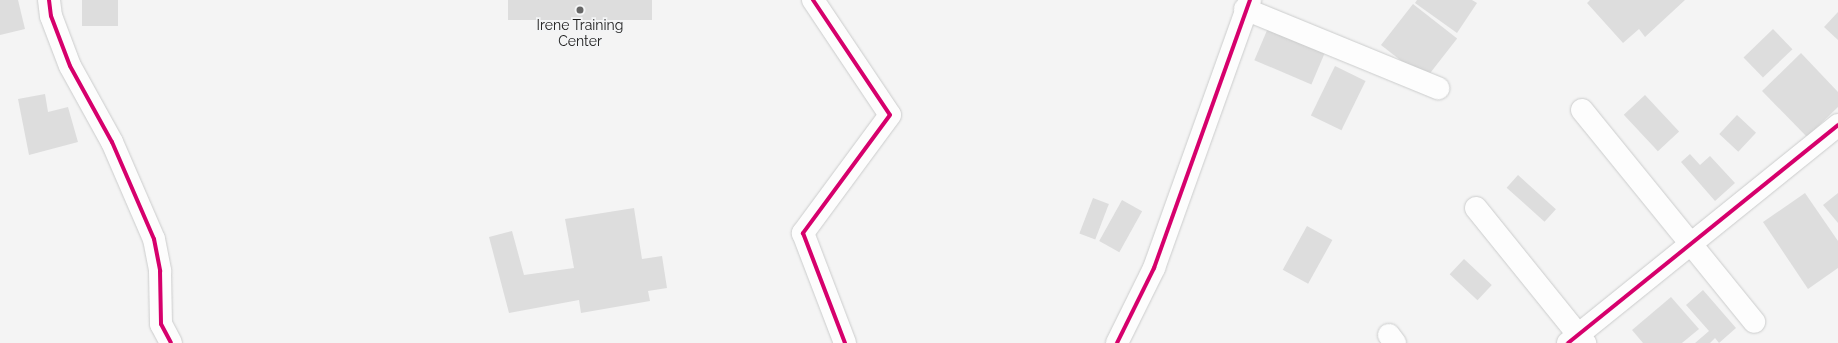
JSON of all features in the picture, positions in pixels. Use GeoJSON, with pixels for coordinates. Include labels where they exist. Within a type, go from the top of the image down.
{"type":"FeatureCollection","features":[{"type":"Feature","properties":{"kind":"street"},"geometry":{"type":"LineString","coordinates":[[49,0],[51,16],[70,66],[112,142],[154,239],[160,271],[161,324],[171,343]]}},
{"type":"Feature","properties":{"kind":"street"},"geometry":{"type":"LineString","coordinates":[[813,0],[890,115],[803,234],[845,343]]}},
{"type":"Feature","properties":{"kind":"street"},"geometry":{"type":"LineString","coordinates":[[1117,343],[1154,268],[1248,5],[1438,88]]}},
{"type":"Feature","properties":{"kind":"street"},"geometry":{"type":"LineString","coordinates":[[1582,110],[1690,246],[1754,322]]}},
{"type":"Feature","properties":{"kind":"street"},"geometry":{"type":"LineString","coordinates":[[1476,208],[1577,340],[1838,124]]}},
{"type":"Feature","properties":{"kind":"building"},"geometry":{"type":"Polygon","coordinates":[[[0,0],[18,0],[25,29],[0,35],[0,0]]]}},
{"type":"Feature","properties":{"kind":"building"},"geometry":{"type":"Polygon","coordinates":[[[82,0],[118,0],[118,26],[82,26],[82,0]]]}},
{"type":"Feature","properties":{"kind":"building","name":"Irene Training Center"},"geometry":{"type":"Polygon","coordinates":[[[508,0],[652,0],[652,20],[508,20],[508,0]]]}},
{"type":"Feature","properties":{"kind":"building"},"geometry":{"type":"Polygon","coordinates":[[[1417,0],[1472,0],[1477,3],[1457,33],[1415,3],[1417,0]]]}},
{"type":"Feature","properties":{"kind":"building"},"geometry":{"type":"Polygon","coordinates":[[[1590,0],[1685,0],[1645,37],[1639,29],[1623,43],[1587,3],[1590,0]]]}},
{"type":"Feature","properties":{"kind":"building"},"geometry":{"type":"Polygon","coordinates":[[[1413,4],[1457,38],[1425,79],[1381,45],[1413,4]]]}},
{"type":"Feature","properties":{"kind":"building"},"geometry":{"type":"Polygon","coordinates":[[[1838,12],[1838,40],[1824,27],[1838,12]]]}},
{"type":"Feature","properties":{"kind":"building"},"geometry":{"type":"Polygon","coordinates":[[[1268,28],[1325,52],[1311,84],[1254,60],[1268,28]]]}},
{"type":"Feature","properties":{"kind":"building"},"geometry":{"type":"Polygon","coordinates":[[[1773,29],[1792,49],[1763,78],[1744,57],[1773,29]]]}},
{"type":"Feature","properties":{"kind":"building"},"geometry":{"type":"Polygon","coordinates":[[[1801,53],[1838,92],[1838,107],[1807,137],[1762,91],[1801,53]]]}},
{"type":"Feature","properties":{"kind":"building"},"geometry":{"type":"Polygon","coordinates":[[[1335,66],[1366,81],[1341,130],[1311,115],[1335,66]]]}},
{"type":"Feature","properties":{"kind":"building"},"geometry":{"type":"Polygon","coordinates":[[[45,94],[48,112],[68,107],[78,142],[29,155],[18,99],[45,94]]]}},
{"type":"Feature","properties":{"kind":"building"},"geometry":{"type":"Polygon","coordinates":[[[1645,95],[1679,132],[1658,151],[1624,115],[1645,95]]]}},
{"type":"Feature","properties":{"kind":"building"},"geometry":{"type":"Polygon","coordinates":[[[1737,115],[1756,133],[1738,152],[1719,134],[1737,115]]]}},
{"type":"Feature","properties":{"kind":"building"},"geometry":{"type":"Polygon","coordinates":[[[1690,154],[1700,165],[1710,156],[1735,183],[1715,201],[1681,162],[1690,154]]]}},
{"type":"Feature","properties":{"kind":"building"},"geometry":{"type":"Polygon","coordinates":[[[1518,175],[1556,209],[1545,222],[1507,188],[1518,175]]]}},
{"type":"Feature","properties":{"kind":"building"},"geometry":{"type":"Polygon","coordinates":[[[1805,193],[1838,241],[1838,268],[1808,289],[1763,222],[1805,193]]]}},
{"type":"Feature","properties":{"kind":"building"},"geometry":{"type":"Polygon","coordinates":[[[1838,193],[1838,223],[1823,205],[1838,193]]]}},
{"type":"Feature","properties":{"kind":"building"},"geometry":{"type":"Polygon","coordinates":[[[1093,198],[1109,204],[1095,240],[1079,233],[1093,198]]]}},
{"type":"Feature","properties":{"kind":"building"},"geometry":{"type":"Polygon","coordinates":[[[1122,200],[1142,211],[1119,252],[1099,241],[1122,200]]]}},
{"type":"Feature","properties":{"kind":"building"},"geometry":{"type":"Polygon","coordinates":[[[634,208],[642,259],[662,256],[667,288],[648,291],[650,301],[581,313],[579,300],[509,313],[489,237],[512,231],[524,275],[574,268],[565,219],[634,208]]]}},
{"type":"Feature","properties":{"kind":"building"},"geometry":{"type":"Polygon","coordinates":[[[1307,226],[1332,240],[1308,284],[1283,270],[1307,226]]]}},
{"type":"Feature","properties":{"kind":"building"},"geometry":{"type":"Polygon","coordinates":[[[1464,259],[1492,285],[1477,300],[1450,274],[1464,259]]]}},
{"type":"Feature","properties":{"kind":"building"},"geometry":{"type":"Polygon","coordinates":[[[1703,290],[1736,328],[1719,343],[1715,338],[1710,343],[1695,343],[1709,331],[1686,305],[1703,290]]]}},
{"type":"Feature","properties":{"kind":"building"},"geometry":{"type":"Polygon","coordinates":[[[1671,297],[1699,329],[1682,343],[1643,343],[1632,330],[1671,297]]]}},
{"type":"Feature","properties":{"kind":"cycle path"},"geometry":{"type":"LineString","coordinates":[[49,0],[51,16],[70,66],[112,142],[154,239],[160,271],[161,324],[171,343]]}},
{"type":"Feature","properties":{"kind":"cycle path"},"geometry":{"type":"LineString","coordinates":[[813,0],[890,115],[803,233],[845,343]]}},
{"type":"Feature","properties":{"kind":"cycle path"},"geometry":{"type":"LineString","coordinates":[[1117,343],[1154,268],[1250,0]]}},
{"type":"Feature","properties":{"kind":"cycle path"},"geometry":{"type":"LineString","coordinates":[[1568,343],[1838,125]]}},
{"type":"Feature","properties":{"kind":"place","name":"Irene Training Center"},"geometry":{"type":"Point","coordinates":[580,10]}}]}
